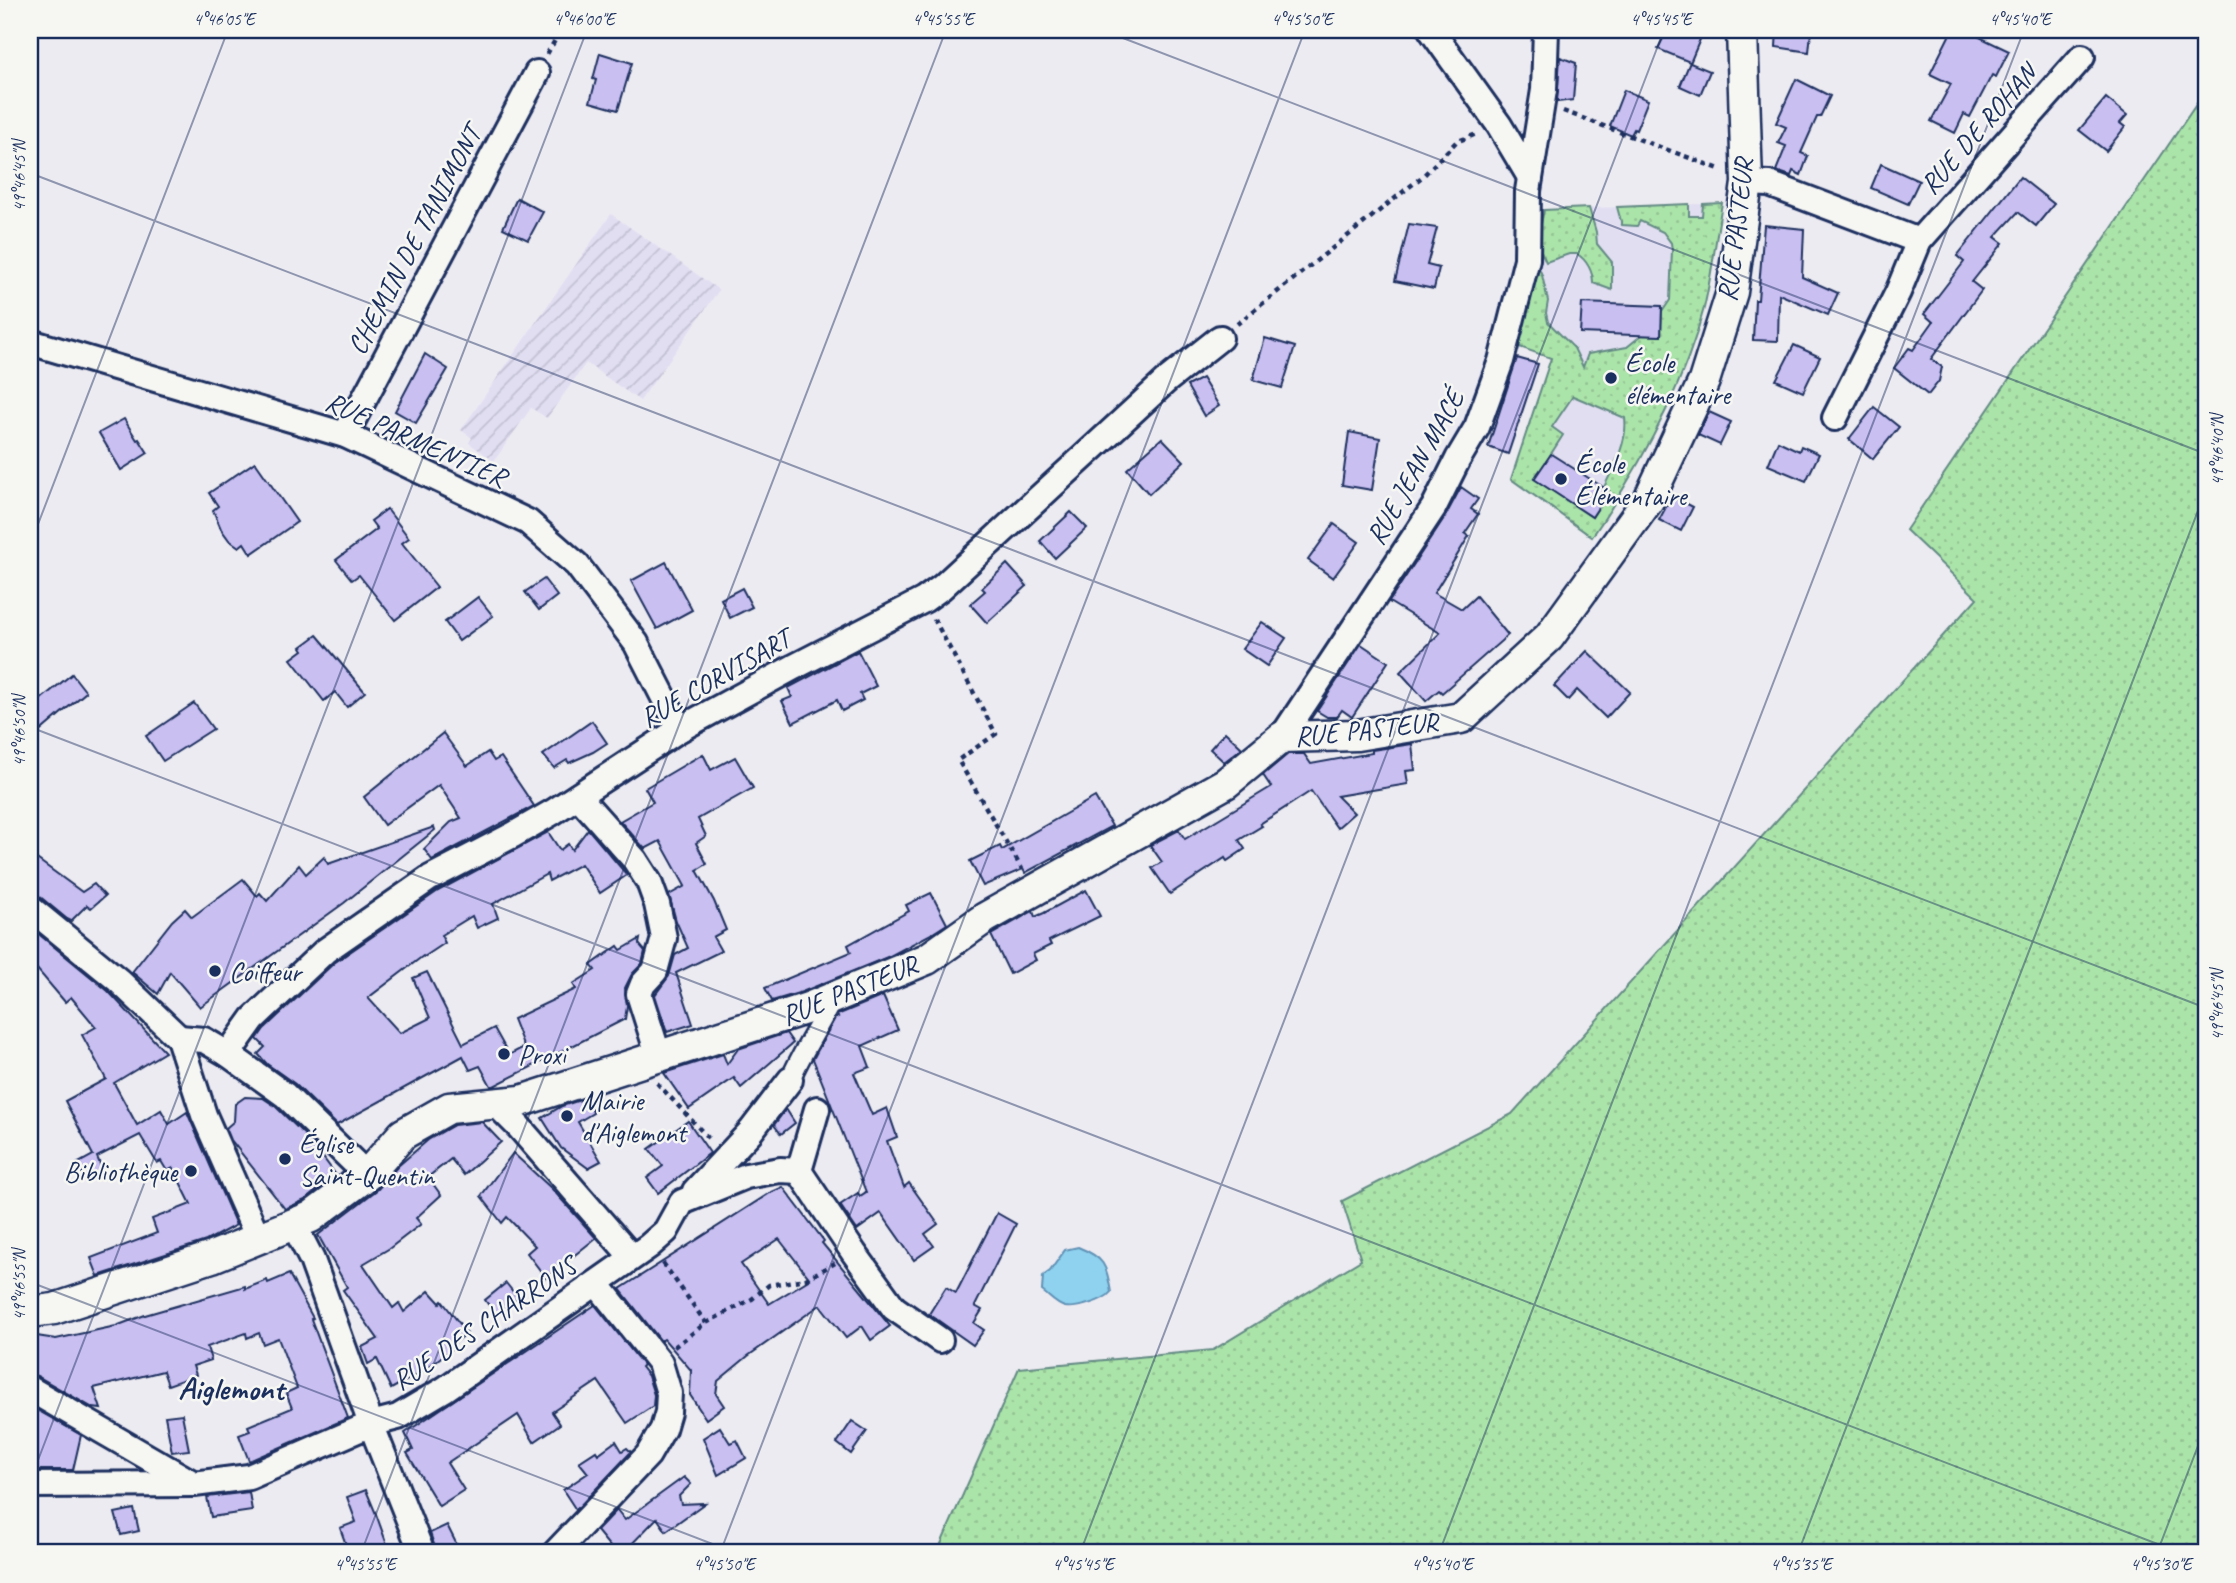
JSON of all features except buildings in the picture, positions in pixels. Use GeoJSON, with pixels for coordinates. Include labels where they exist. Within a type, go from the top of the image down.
{"type":"FeatureCollection","features":[{"type":"Feature","properties":{"kind":"street"},"geometry":{"type":"LineString","coordinates":[[1431,30],[1499,125],[1530,177]]}},
{"type":"Feature","properties":{"kind":"street","name":"RUE JEAN MACÉ"},"geometry":{"type":"LineString","coordinates":[[1282,737],[1434,507],[1477,427],[1501,361],[1527,259],[1528,191],[1544,90],[1546,30]]}},
{"type":"Feature","properties":{"kind":"street","name":"RUE PASTEUR"},"geometry":{"type":"LineString","coordinates":[[30,1312],[54,1309],[212,1257],[312,1217],[367,1175],[403,1134],[449,1108],[522,1101],[808,1008],[927,959],[985,918],[1226,783],[1282,737],[1357,735],[1461,718],[1549,637],[1649,499],[1704,381],[1732,292],[1747,179],[1742,30]]}},
{"type":"Feature","properties":{"kind":"street","name":"RUE DE ROHAN"},"geometry":{"type":"LineString","coordinates":[[1835,418],[1898,292],[1919,241],[2082,57]]}},
{"type":"Feature","properties":{"kind":"street","name":"CHEMIN DE TANIMONT"},"geometry":{"type":"LineString","coordinates":[[345,435],[537,73]]}},
{"type":"Feature","properties":{"kind":"street"},"geometry":{"type":"LineString","coordinates":[[1747,179],[1769,184],[1919,241]]}},
{"type":"Feature","properties":{"kind":"street","name":"RUE CORVISART"},"geometry":{"type":"LineString","coordinates":[[228,1054],[253,1019],[325,951],[430,878],[513,835],[680,729],[924,600],[943,587],[1167,380],[1220,338]]}},
{"type":"Feature","properties":{"kind":"street","name":"RUE PARMENTIER"},"geometry":{"type":"LineString","coordinates":[[30,342],[345,435],[528,522],[577,565],[636,643],[680,729]]}},
{"type":"Feature","properties":{"kind":"street"},"geometry":{"type":"LineString","coordinates":[[578,796],[635,860],[649,882],[657,904],[664,937],[662,950],[656,971],[643,984],[639,994],[651,1060]]}},
{"type":"Feature","properties":{"kind":"street"},"geometry":{"type":"LineString","coordinates":[[30,908],[118,980],[179,1038],[204,1115],[258,1238]]}},
{"type":"Feature","properties":{"kind":"street"},"geometry":{"type":"LineString","coordinates":[[790,1080],[803,1050],[833,998]]}},
{"type":"Feature","properties":{"kind":"street"},"geometry":{"type":"LineString","coordinates":[[179,1038],[204,1040],[285,1095],[367,1175]]}},
{"type":"Feature","properties":{"kind":"street","name":"RUE DES CHARRONS"},"geometry":{"type":"LineString","coordinates":[[30,1485],[194,1484],[249,1477],[371,1424],[398,1417],[445,1389],[597,1284],[666,1231],[682,1202],[704,1184],[751,1131],[790,1080]]}},
{"type":"Feature","properties":{"kind":"street"},"geometry":{"type":"LineString","coordinates":[[495,1103],[641,1251]]}},
{"type":"Feature","properties":{"kind":"street"},"geometry":{"type":"LineString","coordinates":[[799,1171],[817,1109]]}},
{"type":"Feature","properties":{"kind":"street"},"geometry":{"type":"LineString","coordinates":[[682,1202],[746,1176],[780,1170],[799,1171]]}},
{"type":"Feature","properties":{"kind":"street"},"geometry":{"type":"LineString","coordinates":[[799,1171],[894,1308],[940,1340]]}},
{"type":"Feature","properties":{"kind":"street"},"geometry":{"type":"LineString","coordinates":[[294,1225],[312,1260],[371,1424],[422,1553]]}},
{"type":"Feature","properties":{"kind":"street"},"geometry":{"type":"LineString","coordinates":[[555,1553],[648,1455],[663,1429],[668,1412],[669,1393],[660,1363],[597,1284]]}},
{"type":"Feature","properties":{"kind":"street"},"geometry":{"type":"LineString","coordinates":[[30,1389],[194,1484]]}},
{"type":"Feature","properties":{"kind":"path"},"geometry":{"type":"LineString","coordinates":[[1542,104],[1747,179]]}},
{"type":"Feature","properties":{"kind":"path"},"geometry":{"type":"LineString","coordinates":[[1220,338],[1423,176],[1456,142]]}},
{"type":"Feature","properties":{"kind":"path"},"geometry":{"type":"LineString","coordinates":[[924,600],[996,734],[958,760],[1034,891]]}},
{"type":"Feature","properties":{"kind":"path"},"geometry":{"type":"LineString","coordinates":[[651,1060],[655,1082],[691,1120]]}},
{"type":"Feature","properties":{"kind":"path"},"geometry":{"type":"LineString","coordinates":[[641,1251],[706,1323]]}},
{"type":"Feature","properties":{"kind":"path"},"geometry":{"type":"LineString","coordinates":[[660,1363],[677,1344],[706,1323],[752,1299],[769,1285],[806,1279],[854,1253]]}},
{"type":"Feature","properties":{"kind":"shaded area","name":"École élémentaire"},"geometry":{"type":"Polygon","coordinates":[[[1722,203],[1704,307],[1671,399],[1660,426],[1617,501],[1592,537],[1511,479],[1551,358],[1526,291],[1544,210],[1722,203]]]}},
{"type":"Feature","properties":{"kind":"shaded area"},"geometry":{"type":"Polygon","coordinates":[[[611,214],[719,290],[640,401],[586,363],[547,418],[531,408],[494,461],[469,443],[472,438],[461,430],[611,214]]]}},
{"type":"Feature","properties":{"kind":"green space"},"geometry":{"type":"Polygon","coordinates":[[[2206,90],[2206,1553],[937,1553],[1019,1368],[1213,1350],[1361,1260],[1342,1201],[1512,1114],[1977,598],[1906,530],[2206,90]]]}},
{"type":"Feature","properties":{"kind":"green space"},"geometry":{"type":"Polygon","coordinates":[[[1722,203],[1707,295],[1695,339],[1672,398],[1643,456],[1592,537],[1511,479],[1551,358],[1514,345],[1532,264],[1539,268],[1542,275],[1548,301],[1548,322],[1574,348],[1583,367],[1588,354],[1627,347],[1642,335],[1661,336],[1662,312],[1670,300],[1671,243],[1663,232],[1640,221],[1637,226],[1622,225],[1617,207],[1689,204],[1689,216],[1702,216],[1703,204],[1722,203]],[[1573,396],[1552,427],[1563,435],[1535,479],[1592,517],[1609,491],[1604,487],[1622,445],[1625,418],[1573,396]]]}},
{"type":"Feature","properties":{"kind":"green space"},"geometry":{"type":"Polygon","coordinates":[[[1589,208],[1597,244],[1612,262],[1612,290],[1593,283],[1589,267],[1577,254],[1546,262],[1537,242],[1544,210],[1589,208]]]}},
{"type":"Feature","properties":{"kind":"water"},"geometry":{"type":"Polygon","coordinates":[[[1078,1247],[1094,1255],[1103,1264],[1111,1292],[1090,1304],[1065,1307],[1042,1291],[1043,1276],[1050,1271],[1065,1250],[1078,1247]]]}},
{"type":"Feature","properties":{"kind":"place","name":"École élémentaire"},"geometry":{"type":"Point","coordinates":[1611,378]}},
{"type":"Feature","properties":{"kind":"place","name":"École Élémentaire"},"geometry":{"type":"Point","coordinates":[1561,479]}},
{"type":"Feature","properties":{"kind":"place","name":"Coiffeur"},"geometry":{"type":"Point","coordinates":[215,971]}},
{"type":"Feature","properties":{"kind":"place","name":"Proxi"},"geometry":{"type":"Point","coordinates":[504,1054]}},
{"type":"Feature","properties":{"kind":"place","name":"Mairie d'Aiglemont"},"geometry":{"type":"Point","coordinates":[567,1116]}},
{"type":"Feature","properties":{"kind":"place","name":"Église Saint-Quentin"},"geometry":{"type":"Point","coordinates":[285,1159]}},
{"type":"Feature","properties":{"kind":"place","name":"Bibliothèque"},"geometry":{"type":"Point","coordinates":[191,1171]}},
{"type":"Feature","properties":{"kind":"district","name":"Aiglemont"},"geometry":{"type":"Point","coordinates":[231,1388]}}]}
